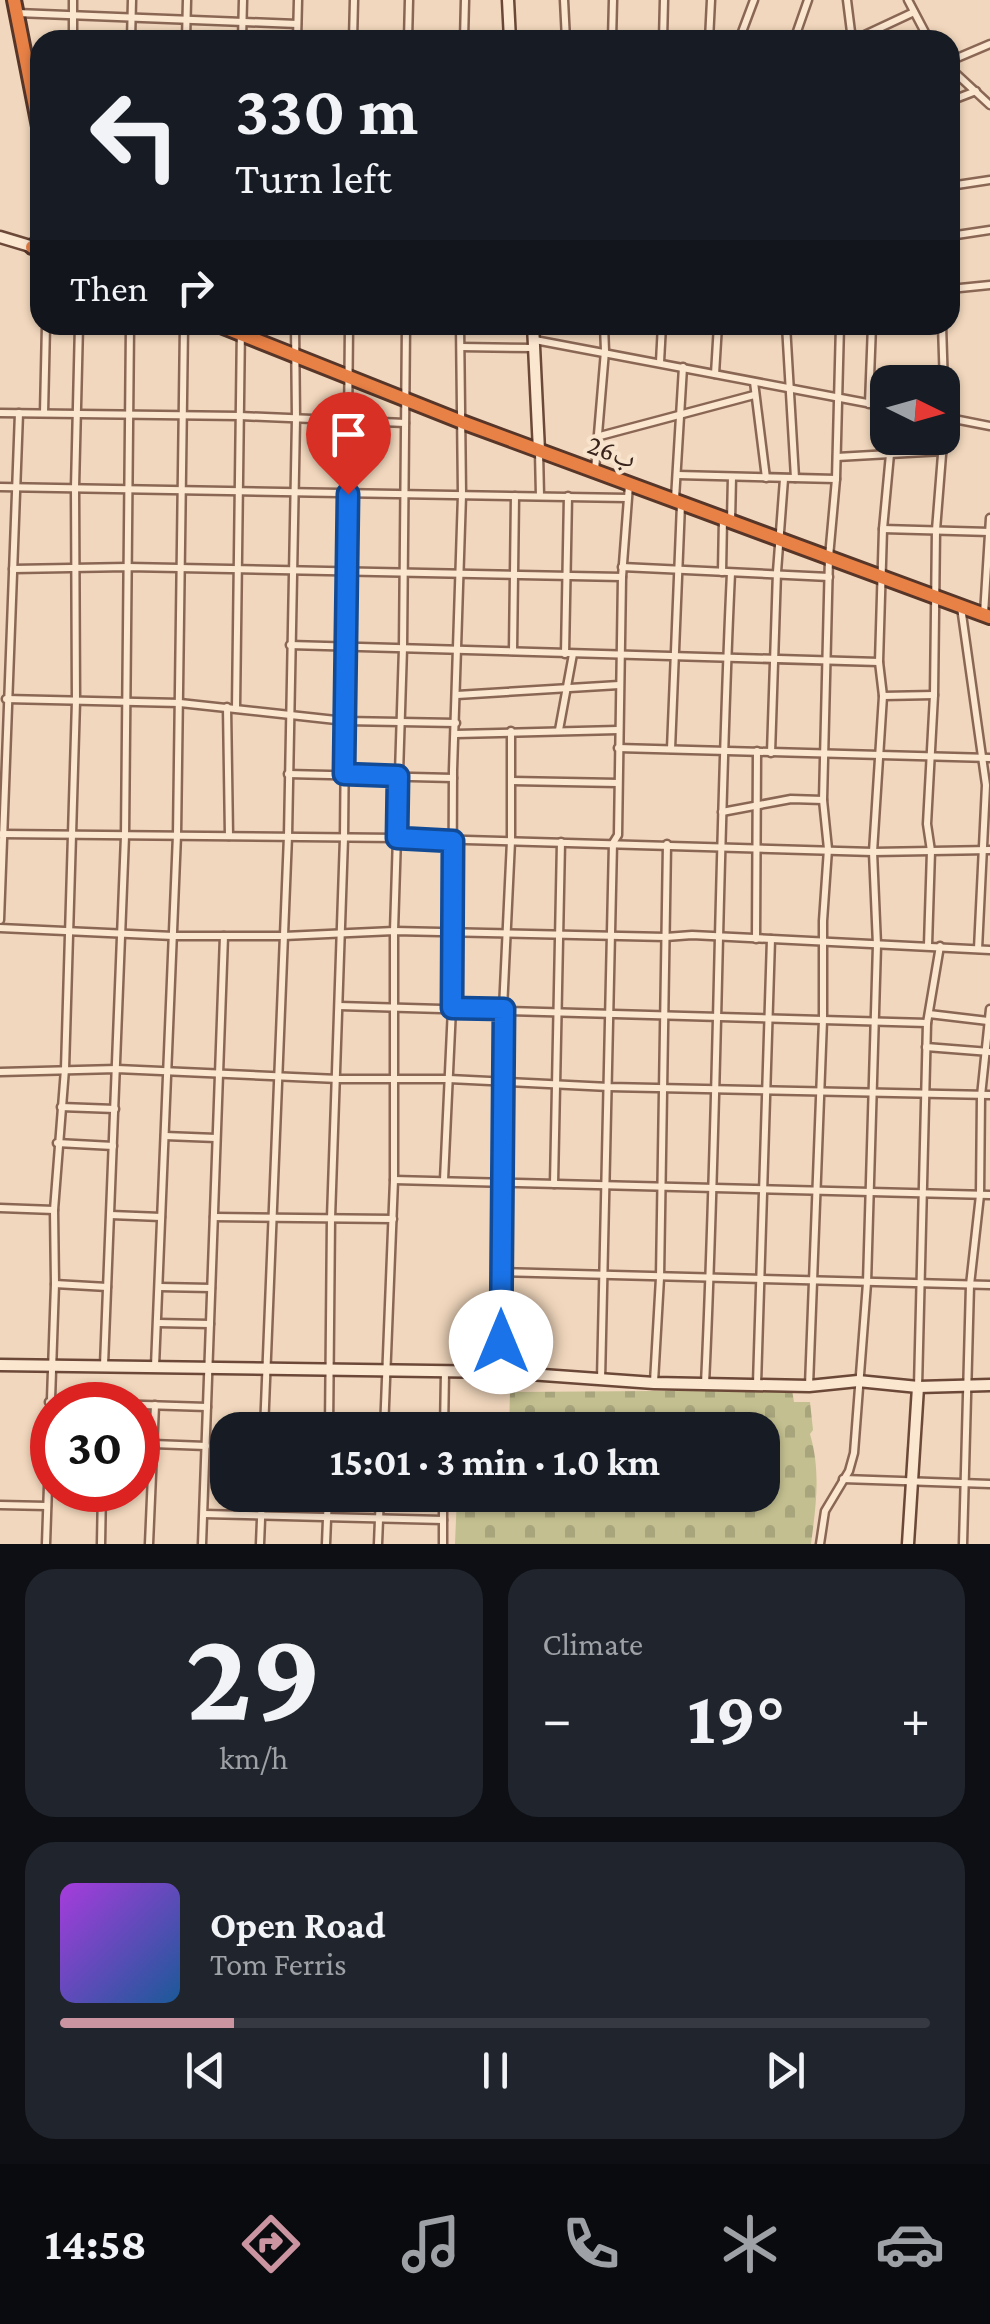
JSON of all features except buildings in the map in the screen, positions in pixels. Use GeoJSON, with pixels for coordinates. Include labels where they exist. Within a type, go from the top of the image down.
{"type":"FeatureCollection","features":[{"type":"Feature","properties":{"kind":"highway"},"geometry":{"type":"LineString","coordinates":[[15,6],[30,73]]}},
{"type":"Feature","properties":{"kind":"highway","name":"26ب"},"geometry":{"type":"LineString","coordinates":[[251,335],[462,422],[595,471],[628,491],[678,502],[780,537],[987,616]]}},
{"type":"Feature","properties":{"kind":"street"},"geometry":{"type":"LineString","coordinates":[[73,0],[73,30]]}},
{"type":"Feature","properties":{"kind":"street"},"geometry":{"type":"LineString","coordinates":[[131,30],[132,0]]}},
{"type":"Feature","properties":{"kind":"street"},"geometry":{"type":"LineString","coordinates":[[186,30],[187,0]]}},
{"type":"Feature","properties":{"kind":"street"},"geometry":{"type":"LineString","coordinates":[[242,30],[243,0]]}},
{"type":"Feature","properties":{"kind":"street"},"geometry":{"type":"LineString","coordinates":[[297,30],[298,0]]}},
{"type":"Feature","properties":{"kind":"street"},"geometry":{"type":"LineString","coordinates":[[354,0],[354,30]]}},
{"type":"Feature","properties":{"kind":"street"},"geometry":{"type":"LineString","coordinates":[[408,30],[409,0]]}},
{"type":"Feature","properties":{"kind":"street"},"geometry":{"type":"LineString","coordinates":[[464,0],[464,30]]}},
{"type":"Feature","properties":{"kind":"street"},"geometry":{"type":"LineString","coordinates":[[508,0],[510,30]]}},
{"type":"Feature","properties":{"kind":"street"},"geometry":{"type":"LineString","coordinates":[[564,0],[566,30]]}},
{"type":"Feature","properties":{"kind":"street"},"geometry":{"type":"LineString","coordinates":[[612,30],[613,0]]}},
{"type":"Feature","properties":{"kind":"street"},"geometry":{"type":"LineString","coordinates":[[664,0],[664,30]]}},
{"type":"Feature","properties":{"kind":"street"},"geometry":{"type":"LineString","coordinates":[[710,30],[712,0]]}},
{"type":"Feature","properties":{"kind":"street"},"geometry":{"type":"LineString","coordinates":[[743,30],[754,0]]}},
{"type":"Feature","properties":{"kind":"street"},"geometry":{"type":"LineString","coordinates":[[798,30],[808,0]]}},
{"type":"Feature","properties":{"kind":"street"},"geometry":{"type":"LineString","coordinates":[[847,0],[852,30]]}},
{"type":"Feature","properties":{"kind":"street"},"geometry":{"type":"LineString","coordinates":[[908,0],[923,30]]}},
{"type":"Feature","properties":{"kind":"street"},"geometry":{"type":"LineString","coordinates":[[15,6],[73,16],[297,24]]}},
{"type":"Feature","properties":{"kind":"street"},"geometry":{"type":"LineString","coordinates":[[884,30],[914,12]]}},
{"type":"Feature","properties":{"kind":"street"},"geometry":{"type":"LineString","coordinates":[[960,60],[990,44]]}},
{"type":"Feature","properties":{"kind":"street"},"geometry":{"type":"LineString","coordinates":[[960,75],[990,105]]}},
{"type":"Feature","properties":{"kind":"street"},"geometry":{"type":"LineString","coordinates":[[960,97],[976,91]]}},
{"type":"Feature","properties":{"kind":"street"},"geometry":{"type":"LineString","coordinates":[[960,184],[990,180]]}},
{"type":"Feature","properties":{"kind":"street"},"geometry":{"type":"LineString","coordinates":[[960,234],[990,230]]}},
{"type":"Feature","properties":{"kind":"street"},"geometry":{"type":"LineString","coordinates":[[0,236],[30,244]]}},
{"type":"Feature","properties":{"kind":"street"},"geometry":{"type":"LineString","coordinates":[[960,288],[990,285]]}},
{"type":"Feature","properties":{"kind":"street"},"geometry":{"type":"LineString","coordinates":[[44,413],[46,335]]}},
{"type":"Feature","properties":{"kind":"street"},"geometry":{"type":"LineString","coordinates":[[50,1382],[54,1210],[70,932],[79,335]]}},
{"type":"Feature","properties":{"kind":"street"},"geometry":{"type":"LineString","coordinates":[[104,1366],[125,836],[130,335]]}},
{"type":"Feature","properties":{"kind":"street"},"geometry":{"type":"LineString","coordinates":[[155,1366],[177,835],[184,335]]}},
{"type":"Feature","properties":{"kind":"street"},"geometry":{"type":"LineString","coordinates":[[230,836],[240,335]]}},
{"type":"Feature","properties":{"kind":"street"},"geometry":{"type":"LineString","coordinates":[[265,1412],[288,836],[295,335]]}},
{"type":"Feature","properties":{"kind":"street"},"geometry":{"type":"LineString","coordinates":[[329,1412],[331,1218],[344,838],[349,335]]}},
{"type":"Feature","properties":{"kind":"street"},"geometry":{"type":"LineString","coordinates":[[385,1412],[394,1180],[394,931],[404,648],[406,335]]}},
{"type":"Feature","properties":{"kind":"street"},"geometry":{"type":"LineString","coordinates":[[444,1180],[454,932],[453,778],[462,495],[460,335]]}},
{"type":"Feature","properties":{"kind":"street"},"geometry":{"type":"LineString","coordinates":[[534,335],[540,496]]}},
{"type":"Feature","properties":{"kind":"street"},"geometry":{"type":"LineString","coordinates":[[595,471],[604,335]]}},
{"type":"Feature","properties":{"kind":"street"},"geometry":{"type":"LineString","coordinates":[[660,362],[661,335]]}},
{"type":"Feature","properties":{"kind":"street"},"geometry":{"type":"LineString","coordinates":[[715,374],[717,335]]}},
{"type":"Feature","properties":{"kind":"street"},"geometry":{"type":"LineString","coordinates":[[786,335],[796,479]]}},
{"type":"Feature","properties":{"kind":"street"},"geometry":{"type":"LineString","coordinates":[[809,1386],[828,849],[823,800],[829,557],[836,479],[840,335]]}},
{"type":"Feature","properties":{"kind":"street"},"geometry":{"type":"LineString","coordinates":[[871,365],[872,335]]}},
{"type":"Feature","properties":{"kind":"street"},"geometry":{"type":"LineString","coordinates":[[942,335],[943,365]]}},
{"type":"Feature","properties":{"kind":"street"},"geometry":{"type":"LineString","coordinates":[[461,346],[534,344],[605,351],[870,404]]}},
{"type":"Feature","properties":{"kind":"street"},"geometry":{"type":"LineString","coordinates":[[672,749],[682,367]]}},
{"type":"Feature","properties":{"kind":"street"},"geometry":{"type":"LineString","coordinates":[[754,382],[766,478]]}},
{"type":"Feature","properties":{"kind":"street"},"geometry":{"type":"LineString","coordinates":[[600,436],[754,395]]}},
{"type":"Feature","properties":{"kind":"street"},"geometry":{"type":"LineString","coordinates":[[0,413],[405,423]]}},
{"type":"Feature","properties":{"kind":"street"},"geometry":{"type":"LineString","coordinates":[[0,920],[1,790],[19,414]]}},
{"type":"Feature","properties":{"kind":"street"},"geometry":{"type":"LineString","coordinates":[[960,420],[990,426]]}},
{"type":"Feature","properties":{"kind":"street"},"geometry":{"type":"LineString","coordinates":[[837,457],[872,455]]}},
{"type":"Feature","properties":{"kind":"street"},"geometry":{"type":"LineString","coordinates":[[820,1544],[826,1511],[854,1453],[867,1283],[877,944],[873,852],[883,696],[879,662],[883,529],[890,455]]}},
{"type":"Feature","properties":{"kind":"street"},"geometry":{"type":"LineString","coordinates":[[928,946],[931,850],[927,824],[934,695],[936,530],[943,455]]}},
{"type":"Feature","properties":{"kind":"street"},"geometry":{"type":"LineString","coordinates":[[678,475],[836,479]]}},
{"type":"Feature","properties":{"kind":"street"},"geometry":{"type":"LineString","coordinates":[[704,1384],[714,1187],[727,520],[732,477]]}},
{"type":"Feature","properties":{"kind":"street"},"geometry":{"type":"LineString","coordinates":[[771,752],[784,479]]}},
{"type":"Feature","properties":{"kind":"street"},"geometry":{"type":"LineString","coordinates":[[0,488],[515,496],[628,491],[622,572],[618,834],[613,843],[610,936],[600,1381]]}},
{"type":"Feature","properties":{"kind":"street"},"geometry":{"type":"LineString","coordinates":[[513,651],[515,496]]}},
{"type":"Feature","properties":{"kind":"street"},"geometry":{"type":"LineString","coordinates":[[559,730],[569,654],[565,575],[568,496]]}},
{"type":"Feature","properties":{"kind":"street"},"geometry":{"type":"LineString","coordinates":[[987,616],[990,518]]}},
{"type":"Feature","properties":{"kind":"street"},"geometry":{"type":"LineString","coordinates":[[883,529],[989,532]]}},
{"type":"Feature","properties":{"kind":"street"},"geometry":{"type":"LineString","coordinates":[[12,569],[128,567],[513,575],[678,570],[829,577]]}},
{"type":"Feature","properties":{"kind":"street"},"geometry":{"type":"LineString","coordinates":[[960,606],[986,758],[986,895],[978,949]]}},
{"type":"Feature","properties":{"kind":"street"},"geometry":{"type":"LineString","coordinates":[[290,645],[879,662]]}},
{"type":"Feature","properties":{"kind":"street"},"geometry":{"type":"LineString","coordinates":[[0,652],[10,652]]}},
{"type":"Feature","properties":{"kind":"street"},"geometry":{"type":"LineString","coordinates":[[457,695],[619,685]]}},
{"type":"Feature","properties":{"kind":"street"},"geometry":{"type":"LineString","coordinates":[[883,696],[934,695]]}},
{"type":"Feature","properties":{"kind":"street"},"geometry":{"type":"LineString","coordinates":[[6,699],[180,703],[345,720],[456,724]]}},
{"type":"Feature","properties":{"kind":"street"},"geometry":{"type":"LineString","coordinates":[[456,734],[618,730]]}},
{"type":"Feature","properties":{"kind":"street"},"geometry":{"type":"LineString","coordinates":[[501,1372],[501,1180],[512,731]]}},
{"type":"Feature","properties":{"kind":"street"},"geometry":{"type":"LineString","coordinates":[[618,748],[986,758]]}},
{"type":"Feature","properties":{"kind":"street"},"geometry":{"type":"LineString","coordinates":[[756,940],[757,751]]}},
{"type":"Feature","properties":{"kind":"street"},"geometry":{"type":"LineString","coordinates":[[288,774],[453,778]]}},
{"type":"Feature","properties":{"kind":"street"},"geometry":{"type":"LineString","coordinates":[[512,780],[618,783]]}},
{"type":"Feature","properties":{"kind":"street"},"geometry":{"type":"LineString","coordinates":[[722,812],[791,799],[823,800]]}},
{"type":"Feature","properties":{"kind":"street"},"geometry":{"type":"LineString","coordinates":[[2,834],[397,838],[873,852],[987,850]]}},
{"type":"Feature","properties":{"kind":"street"},"geometry":{"type":"LineString","coordinates":[[554,1184],[562,842]]}},
{"type":"Feature","properties":{"kind":"street"},"geometry":{"type":"LineString","coordinates":[[654,1383],[660,1278],[667,844]]}},
{"type":"Feature","properties":{"kind":"street"},"geometry":{"type":"LineString","coordinates":[[0,928],[173,936],[394,931],[692,935],[990,950]]}},
{"type":"Feature","properties":{"kind":"street"},"geometry":{"type":"LineString","coordinates":[[202,1544],[224,936]]}},
{"type":"Feature","properties":{"kind":"street"},"geometry":{"type":"LineString","coordinates":[[757,1385],[771,940]]}},
{"type":"Feature","properties":{"kind":"street"},"geometry":{"type":"LineString","coordinates":[[908,1544],[922,1284],[926,1047],[940,946]]}},
{"type":"Feature","properties":{"kind":"street"},"geometry":{"type":"LineString","coordinates":[[339,1006],[988,1021]]}},
{"type":"Feature","properties":{"kind":"street"},"geometry":{"type":"LineString","coordinates":[[963,1544],[970,1285],[980,1195],[980,1096],[990,1009]]}},
{"type":"Feature","properties":{"kind":"street"},"geometry":{"type":"LineString","coordinates":[[926,1047],[988,1052]]}},
{"type":"Feature","properties":{"kind":"street"},"geometry":{"type":"LineString","coordinates":[[0,1072],[117,1069],[338,1079],[990,1096]]}},
{"type":"Feature","properties":{"kind":"street"},"geometry":{"type":"LineString","coordinates":[[61,1107],[115,1109]]}},
{"type":"Feature","properties":{"kind":"street"},"geometry":{"type":"LineString","coordinates":[[165,1136],[216,1138]]}},
{"type":"Feature","properties":{"kind":"street"},"geometry":{"type":"LineString","coordinates":[[57,1143],[114,1146]]}},
{"type":"Feature","properties":{"kind":"street"},"geometry":{"type":"LineString","coordinates":[[394,1180],[990,1195]]}},
{"type":"Feature","properties":{"kind":"street"},"geometry":{"type":"LineString","coordinates":[[0,1208],[54,1210]]}},
{"type":"Feature","properties":{"kind":"street"},"geometry":{"type":"LineString","coordinates":[[111,1215],[162,1216]]}},
{"type":"Feature","properties":{"kind":"street"},"geometry":{"type":"LineString","coordinates":[[214,1217],[393,1219]]}},
{"type":"Feature","properties":{"kind":"street"},"geometry":{"type":"LineString","coordinates":[[501,1272],[990,1286]]}},
{"type":"Feature","properties":{"kind":"street"},"geometry":{"type":"LineString","coordinates":[[55,1284],[107,1287]]}},
{"type":"Feature","properties":{"kind":"street"},"geometry":{"type":"LineString","coordinates":[[160,1287],[211,1288]]}},
{"type":"Feature","properties":{"kind":"street"},"geometry":{"type":"LineString","coordinates":[[158,1323],[210,1324]]}},
{"type":"Feature","properties":{"kind":"street"},"geometry":{"type":"LineString","coordinates":[[0,1365],[501,1372],[600,1381],[704,1384],[990,1384]]}},
{"type":"Feature","properties":{"kind":"street"},"geometry":{"type":"LineString","coordinates":[[444,1412],[445,1372]]}},
{"type":"Feature","properties":{"kind":"street"},"geometry":{"type":"LineString","coordinates":[[160,1405],[207,1408]]}},
{"type":"Feature","properties":{"kind":"street"},"geometry":{"type":"LineString","coordinates":[[160,1444],[206,1446]]}},
{"type":"Feature","properties":{"kind":"street"},"geometry":{"type":"LineString","coordinates":[[843,1479],[990,1484]]}},
{"type":"Feature","properties":{"kind":"street"},"geometry":{"type":"LineString","coordinates":[[0,1505],[30,1506]]}},
{"type":"Feature","properties":{"kind":"street"},"geometry":{"type":"LineString","coordinates":[[46,1544],[47,1512]]}},
{"type":"Feature","properties":{"kind":"street"},"geometry":{"type":"LineString","coordinates":[[100,1544],[101,1512]]}},
{"type":"Feature","properties":{"kind":"street"},"geometry":{"type":"LineString","coordinates":[[149,1544],[150,1512]]}},
{"type":"Feature","properties":{"kind":"street"},"geometry":{"type":"LineString","coordinates":[[326,1544],[327,1512]]}},
{"type":"Feature","properties":{"kind":"street"},"geometry":{"type":"LineString","coordinates":[[378,1544],[379,1512]]}},
{"type":"Feature","properties":{"kind":"street"},"geometry":{"type":"LineString","coordinates":[[443,1512],[443,1544]]}},
{"type":"Feature","properties":{"kind":"street"},"geometry":{"type":"LineString","coordinates":[[204,1514],[443,1520]]}},
{"type":"Feature","properties":{"kind":"street"},"geometry":{"type":"LineString","coordinates":[[260,1544],[262,1515]]}},
{"type":"Feature","properties":{"kind":"green space"},"geometry":{"type":"Polygon","coordinates":[[[792,1390],[794,1402],[810,1402],[816,1475],[811,1544],[455,1544],[456,1512],[780,1512],[780,1412],[509,1412],[510,1392],[792,1390]]]}},
{"type":"Feature","properties":{"kind":"route"},"geometry":{"type":"LineString","coordinates":[[348,494],[344,774],[398,776],[397,838],[453,841],[452,1008],[504,1009],[501,1342]]}}]}
